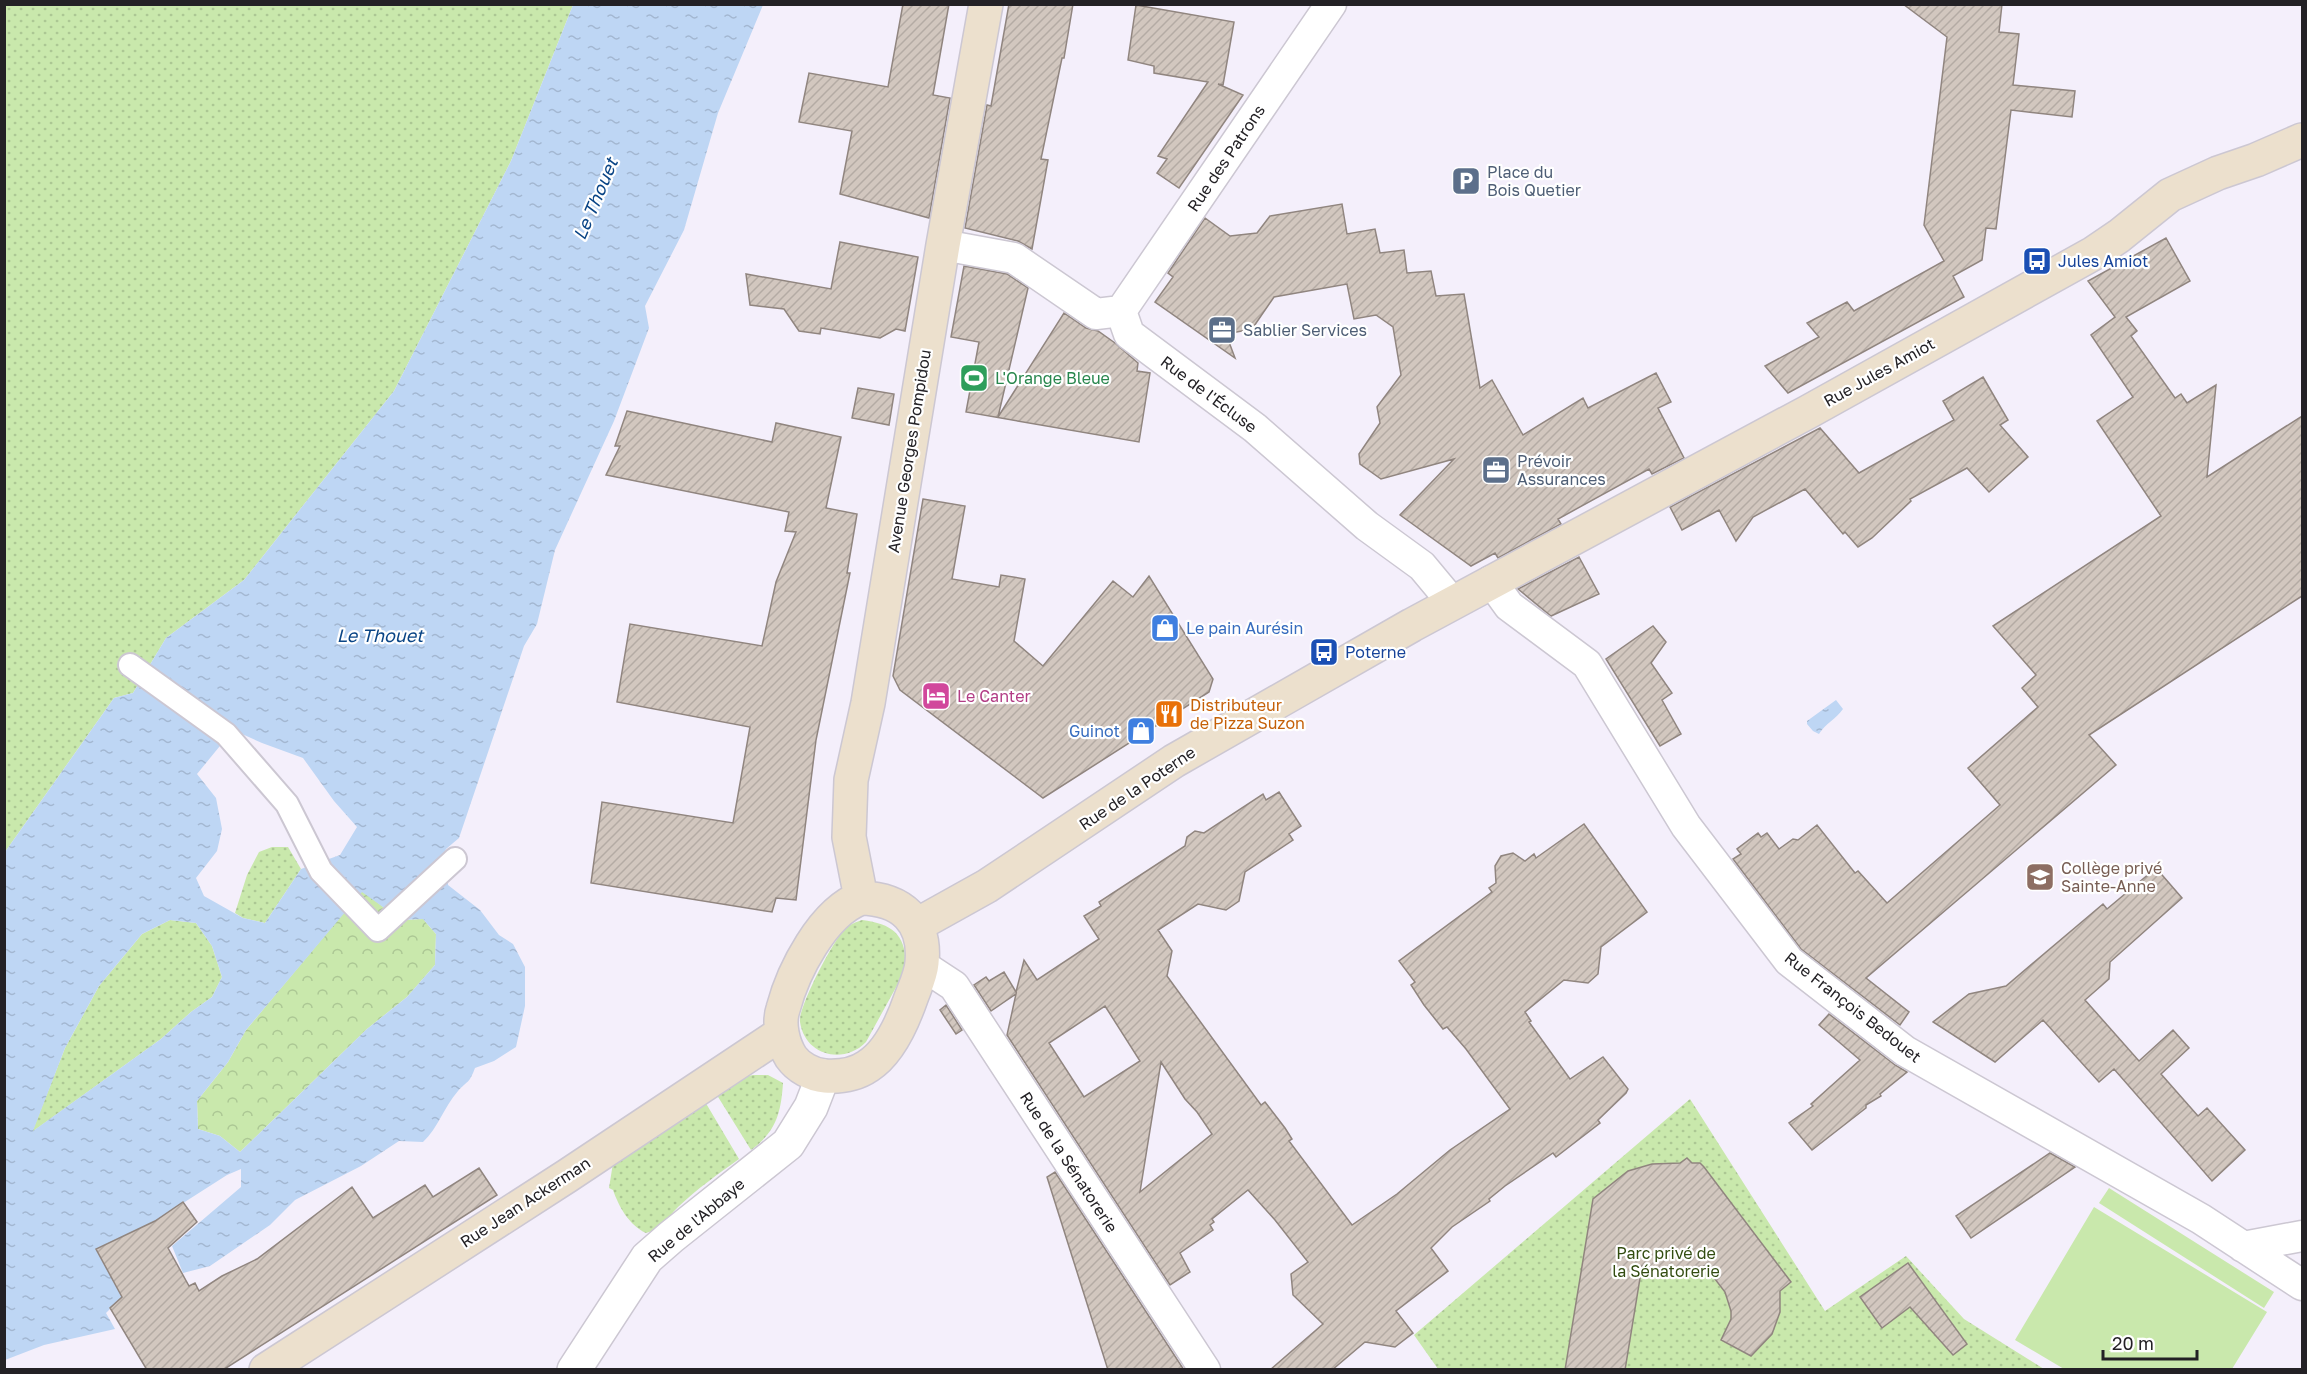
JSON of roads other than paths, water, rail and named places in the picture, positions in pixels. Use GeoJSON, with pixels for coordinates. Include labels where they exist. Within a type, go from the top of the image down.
{"type":"FeatureCollection","features":[{"type":"Feature","properties":{"kind":"main road","name":"Avenue Georges Pompidou"},"geometry":{"type":"LineString","coordinates":[[861,897],[849,837],[851,780],[868,703],[943,245],[986,4]]}},
{"type":"Feature","properties":{"kind":"main road","name":"Rue Jules Amiot"},"geometry":{"type":"LineString","coordinates":[[1452,602],[1808,412],[2094,253],[2170,195],[2302,140]]}},
{"type":"Feature","properties":{"kind":"main road","name":"Rue de la Poterne"},"geometry":{"type":"LineString","coordinates":[[917,925],[987,886],[1174,761],[1452,602]]}},
{"type":"Feature","properties":{"kind":"main road"},"geometry":{"type":"LineString","coordinates":[[861,897],[876,898],[904,911],[917,925],[922,943],[922,965],[904,1017],[887,1047],[870,1065],[847,1076],[823,1076],[798,1066],[787,1050],[782,1033],[782,1011],[801,964],[836,912],[847,903],[861,897]]}},
{"type":"Feature","properties":{"kind":"main road","name":"Rue Jean Ackerman"},"geometry":{"type":"LineString","coordinates":[[266,1370],[567,1176],[782,1033]]}},
{"type":"Feature","properties":{"kind":"street","name":"Rue des Patrons"},"geometry":{"type":"LineString","coordinates":[[1121,311],[1331,4]]}},
{"type":"Feature","properties":{"kind":"street"},"geometry":{"type":"LineString","coordinates":[[943,245],[1014,258],[1096,314],[1121,311]]}},
{"type":"Feature","properties":{"kind":"street","name":"Rue de l'Écluse"},"geometry":{"type":"LineString","coordinates":[[1121,311],[1129,334],[1255,428],[1367,526],[1422,566],[1452,602]]}},
{"type":"Feature","properties":{"kind":"street","name":"Rue François Bedouet"},"geometry":{"type":"LineString","coordinates":[[1491,581],[1509,606],[1587,663],[1686,826],[1789,961],[1896,1044],[2201,1219],[2302,1285]]}},
{"type":"Feature","properties":{"kind":"street"},"geometry":{"type":"LineString","coordinates":[[130,665],[226,734],[287,804],[321,871],[378,930],[455,859]]}},
{"type":"Feature","properties":{"kind":"street","name":"Rue de la Sénatorerie"},"geometry":{"type":"LineString","coordinates":[[922,965],[954,986],[1205,1370]]}},
{"type":"Feature","properties":{"kind":"street","name":"Rue de l'Abbaye"},"geometry":{"type":"LineString","coordinates":[[574,1370],[647,1258],[788,1144],[811,1107],[823,1076]]}},
{"type":"Feature","properties":{"kind":"street"},"geometry":{"type":"LineString","coordinates":[[2243,1247],[2302,1236]]}},
{"type":"Feature","properties":{"kind":"water","name":"Le Thouet"},"geometry":{"type":"Polygon","coordinates":[[[573,5],[763,5],[718,113],[684,230],[645,306],[649,328],[614,421],[555,550],[537,624],[524,646],[459,838],[446,849],[439,864],[448,875],[448,885],[480,910],[499,935],[513,944],[525,967],[525,1006],[516,1047],[494,1061],[475,1068],[470,1079],[453,1097],[423,1142],[399,1141],[361,1166],[295,1200],[270,1225],[210,1266],[183,1273],[172,1246],[241,1187],[241,1169],[227,1175],[155,1221],[97,1249],[122,1297],[106,1313],[115,1329],[44,1345],[5,1360],[5,852],[114,698],[133,693],[166,638],[244,580],[394,391],[511,161],[573,5]],[[233,730],[197,774],[216,798],[222,829],[217,851],[196,878],[204,896],[243,918],[265,923],[301,869],[340,855],[357,827],[334,801],[303,758],[233,730]],[[362,892],[246,1030],[228,1062],[197,1101],[198,1129],[220,1136],[240,1152],[367,1029],[407,997],[435,965],[436,934],[423,919],[401,920],[362,892]],[[170,920],[142,934],[99,986],[65,1048],[33,1131],[161,1039],[212,997],[222,977],[212,946],[196,923],[170,920]]]}},
{"type":"Feature","properties":{"kind":"water"},"geometry":{"type":"Polygon","coordinates":[[[1836,700],[1843,709],[1819,734],[1813,731],[1807,721],[1836,700]]]}},
{"type":"Feature","properties":{"kind":"place","name":"Place du Bois Quetier"},"geometry":{"type":"Point","coordinates":[1466,181]}},
{"type":"Feature","properties":{"kind":"place","name":"Jules Amiot"},"geometry":{"type":"Point","coordinates":[2037,261]}},
{"type":"Feature","properties":{"kind":"place","name":"Sablier Services"},"geometry":{"type":"Point","coordinates":[1222,330]}},
{"type":"Feature","properties":{"kind":"place","name":"L'Orange Bleue"},"geometry":{"type":"Point","coordinates":[974,378]}},
{"type":"Feature","properties":{"kind":"place","name":"Prévoir Assurances"},"geometry":{"type":"Point","coordinates":[1496,470]}},
{"type":"Feature","properties":{"kind":"place","name":"Le pain Aurésin"},"geometry":{"type":"Point","coordinates":[1165,628]}},
{"type":"Feature","properties":{"kind":"place","name":"Poterne"},"geometry":{"type":"Point","coordinates":[1324,652]}},
{"type":"Feature","properties":{"kind":"place","name":"Le Canter"},"geometry":{"type":"Point","coordinates":[936,696]}},
{"type":"Feature","properties":{"kind":"place","name":"Distributeur de Pizza Suzon"},"geometry":{"type":"Point","coordinates":[1169,714]}},
{"type":"Feature","properties":{"kind":"place","name":"Guinot"},"geometry":{"type":"Point","coordinates":[1141,731]}},
{"type":"Feature","properties":{"kind":"place","name":"Collège privé Sainte-Anne"},"geometry":{"type":"Point","coordinates":[2040,877]}},
{"type":"Feature","properties":{"kind":"park label","name":"Parc privé de la Sénatorerie"},"geometry":{"type":"Point","coordinates":[1666,1262]}}]}
